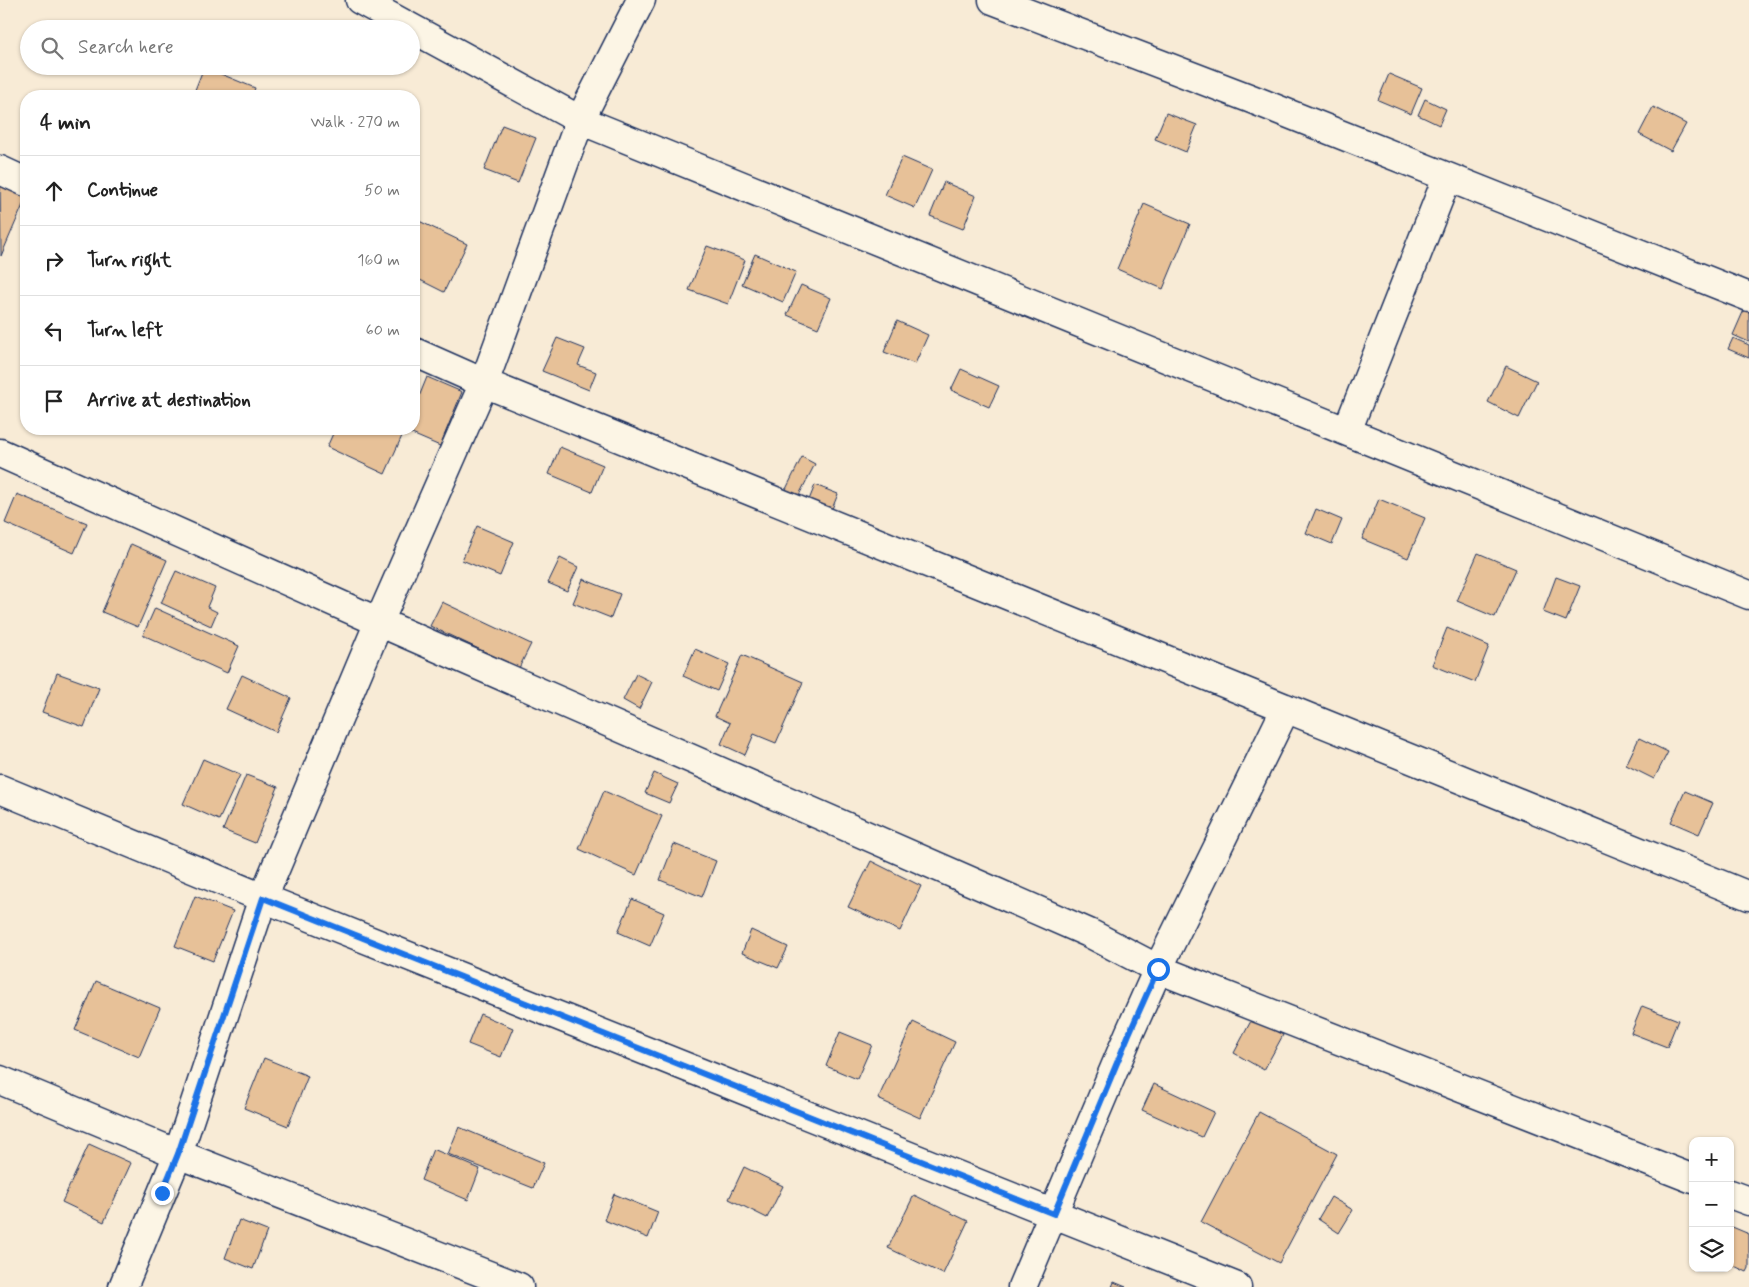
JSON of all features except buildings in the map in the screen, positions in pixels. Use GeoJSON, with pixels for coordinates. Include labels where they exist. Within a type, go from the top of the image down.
{"type":"FeatureCollection","features":[{"type":"Feature","properties":{"kind":"street"},"geometry":{"type":"LineString","coordinates":[[360,0],[397,20]]}},
{"type":"Feature","properties":{"kind":"street"},"geometry":{"type":"LineString","coordinates":[[122,1287],[178,1154],[263,898],[379,622],[484,384],[580,120],[641,0]]}},
{"type":"Feature","properties":{"kind":"street"},"geometry":{"type":"LineString","coordinates":[[993,0],[1249,98],[1749,297]]}},
{"type":"Feature","properties":{"kind":"street"},"geometry":{"type":"LineString","coordinates":[[420,33],[580,120],[1749,596]]}},
{"type":"Feature","properties":{"kind":"street"},"geometry":{"type":"LineString","coordinates":[[0,170],[20,179]]}},
{"type":"Feature","properties":{"kind":"street"},"geometry":{"type":"LineString","coordinates":[[1347,431],[1447,178]]}},
{"type":"Feature","properties":{"kind":"street"},"geometry":{"type":"LineString","coordinates":[[420,355],[484,384],[1749,896]]}},
{"type":"Feature","properties":{"kind":"street"},"geometry":{"type":"LineString","coordinates":[[0,453],[1089,934],[1158,969],[1689,1177]]}},
{"type":"Feature","properties":{"kind":"street"},"geometry":{"type":"LineString","coordinates":[[1022,1287],[1158,969],[1286,708]]}},
{"type":"Feature","properties":{"kind":"street"},"geometry":{"type":"LineString","coordinates":[[0,789],[263,898],[1238,1287]]}},
{"type":"Feature","properties":{"kind":"street"},"geometry":{"type":"LineString","coordinates":[[0,1080],[178,1154],[519,1287]]}},
{"type":"Feature","properties":{"kind":"street"},"geometry":{"type":"LineString","coordinates":[[1734,1195],[1749,1201]]}},
{"type":"Feature","properties":{"kind":"route"},"geometry":{"type":"LineString","coordinates":[[162,1193],[178,1154],[263,898],[1054,1214],[1158,969]]}}]}
